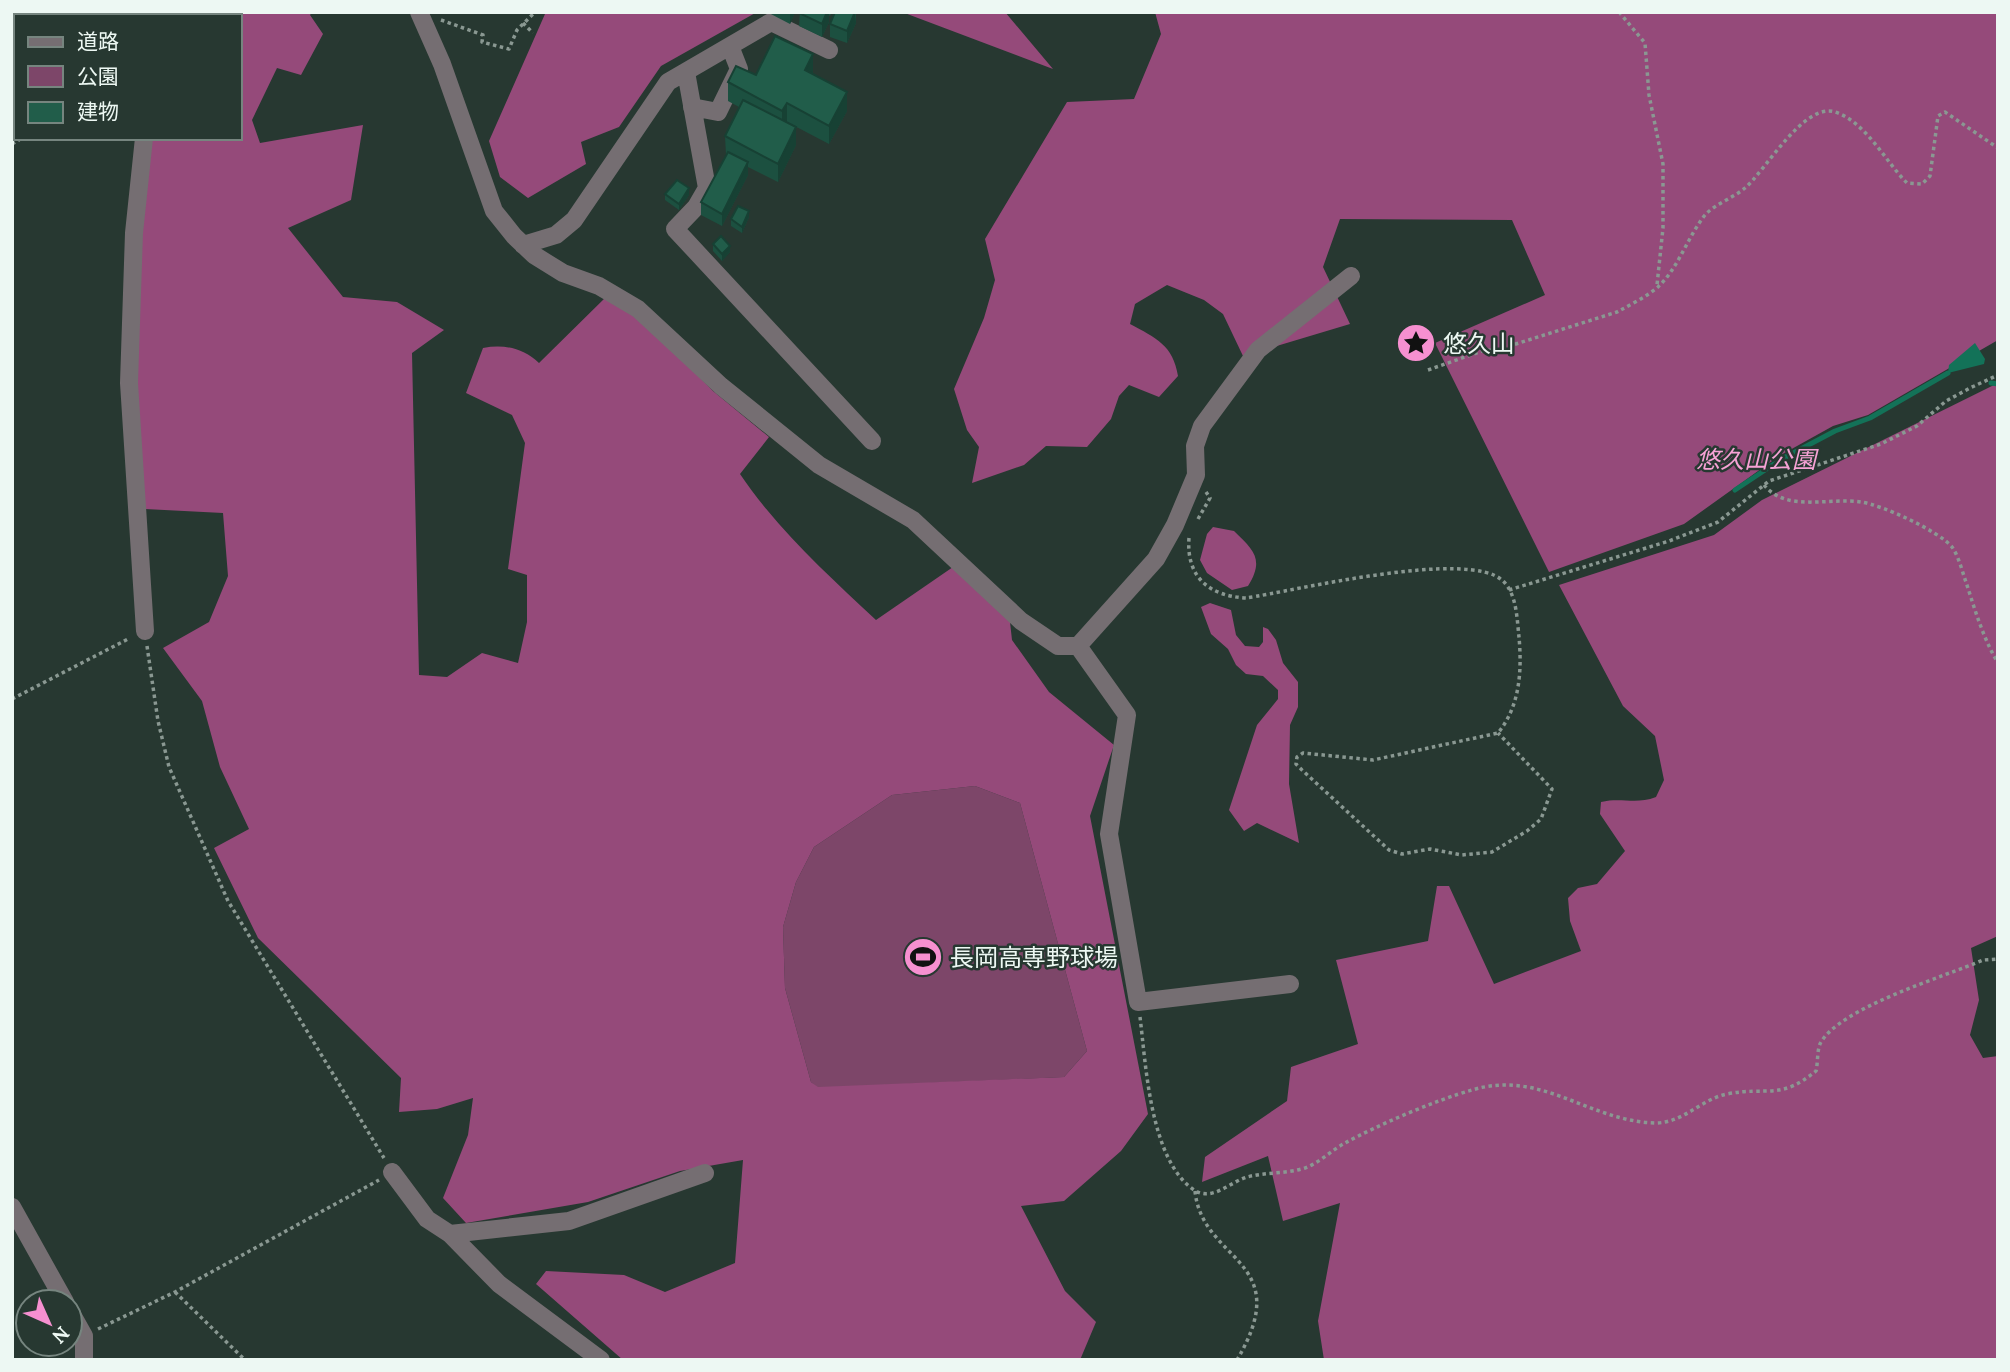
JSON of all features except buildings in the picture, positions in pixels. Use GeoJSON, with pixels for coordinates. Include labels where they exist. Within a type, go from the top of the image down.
{"type":"FeatureCollection","features":[{"type":"Feature","properties":{"kind":"street"},"geometry":{"type":"LineString","coordinates":[[419,12],[442,64],[494,211],[523,245],[563,273],[599,286],[638,309],[721,386],[819,466],[914,520],[1021,621],[1058,646],[1078,646],[1156,559],[1175,525],[1196,475],[1195,446],[1202,426],[1258,350],[1351,276]]}},
{"type":"Feature","properties":{"kind":"street"},"geometry":{"type":"LineString","coordinates":[[523,245],[556,234],[575,220],[668,82],[771,22],[829,50]]}},
{"type":"Feature","properties":{"kind":"street"},"geometry":{"type":"LineString","coordinates":[[692,107],[718,112],[740,69],[730,46]]}},
{"type":"Feature","properties":{"kind":"street"},"geometry":{"type":"LineString","coordinates":[[686,72],[707,188],[696,207],[676,229],[872,441]]}},
{"type":"Feature","properties":{"kind":"street"},"geometry":{"type":"LineString","coordinates":[[144,140],[134,233],[129,383],[145,631]]}},
{"type":"Feature","properties":{"kind":"street"},"geometry":{"type":"LineString","coordinates":[[1078,646],[1127,715],[1109,834],[1138,1002],[1290,984]]}},
{"type":"Feature","properties":{"kind":"street"},"geometry":{"type":"LineString","coordinates":[[393,1172],[427,1219],[450,1234],[499,1284],[601,1360]]}},
{"type":"Feature","properties":{"kind":"street"},"geometry":{"type":"LineString","coordinates":[[450,1234],[569,1220],[705,1173]]}},
{"type":"Feature","properties":{"kind":"street"},"geometry":{"type":"LineString","coordinates":[[12,1207],[57,1288]]}},
{"type":"Feature","properties":{"kind":"path"},"geometry":{"type":"LineString","coordinates":[[419,12],[482,35],[482,42],[509,49],[517,30],[535,12]]}},
{"type":"Feature","properties":{"kind":"path"},"geometry":{"type":"LineString","coordinates":[[1619,12],[1645,43],[1649,95],[1663,164],[1663,228],[1657,287]]}},
{"type":"Feature","properties":{"kind":"path"},"geometry":{"type":"LineString","coordinates":[[523,23],[533,33]]}},
{"type":"Feature","properties":{"kind":"path"},"geometry":{"type":"LineString","coordinates":[[1428,370],[1482,351],[1500,349],[1617,312],[1657,287],[1674,267],[1706,214],[1744,189],[1783,143],[1810,117],[1823,111],[1835,113],[1858,126],[1907,183],[1922,184],[1930,176],[1938,116],[1945,112],[1998,148]]}},
{"type":"Feature","properties":{"kind":"path"},"geometry":{"type":"LineString","coordinates":[[1509,590],[1670,541],[1718,522],[1764,485],[1893,438],[1917,426],[1946,401],[1998,375]]}},
{"type":"Feature","properties":{"kind":"path"},"geometry":{"type":"LineString","coordinates":[[1196,475],[1210,498],[1196,522]]}},
{"type":"Feature","properties":{"kind":"path"},"geometry":{"type":"LineString","coordinates":[[1764,485],[1777,498],[1807,502],[1850,500],[1873,505],[1945,541],[1957,557],[1984,635],[1998,663]]}},
{"type":"Feature","properties":{"kind":"path"},"geometry":{"type":"LineString","coordinates":[[1192,531],[1189,558],[1196,577],[1211,591],[1227,597],[1246,598],[1423,570],[1489,573],[1503,581],[1509,590],[1516,611],[1521,662],[1510,718],[1498,733],[1373,760],[1303,753],[1297,757],[1296,764],[1389,850],[1402,854],[1430,849],[1462,855],[1492,852],[1527,831],[1541,818],[1552,789],[1498,733]]}},
{"type":"Feature","properties":{"kind":"path"},"geometry":{"type":"LineString","coordinates":[[12,699],[145,631],[158,721],[169,767],[228,901],[351,1098],[393,1172],[175,1292],[84,1336]]}},
{"type":"Feature","properties":{"kind":"path"},"geometry":{"type":"LineString","coordinates":[[1195,1191],[1211,1194],[1247,1177],[1306,1168],[1346,1143],[1434,1104],[1493,1084],[1544,1089],[1600,1112],[1656,1123],[1677,1120],[1720,1095],[1776,1093],[1800,1084],[1816,1071],[1819,1045],[1833,1028],[1872,1003],[1983,960],[1998,959]]}},
{"type":"Feature","properties":{"kind":"path"},"geometry":{"type":"LineString","coordinates":[[1138,1002],[1154,1115],[1173,1168],[1195,1191],[1200,1216],[1249,1271],[1256,1296],[1256,1328],[1237,1360]]}},
{"type":"Feature","properties":{"kind":"path"},"geometry":{"type":"LineString","coordinates":[[175,1292],[245,1360]]}},
{"type":"Feature","properties":{"kind":"green space"},"geometry":{"type":"Polygon","coordinates":[[[312,12],[310,15],[323,34],[301,75],[277,68],[252,120],[260,143],[363,125],[351,200],[288,228],[343,297],[397,302],[444,330],[412,353],[419,675],[447,677],[482,653],[518,663],[527,622],[527,575],[508,569],[525,443],[512,415],[466,393],[483,348],[513,348],[539,363],[607,296],[644,320],[713,391],[769,437],[740,474],[787,533],[876,620],[953,567],[1010,622],[1012,640],[1049,692],[1114,745],[1090,816],[1148,1114],[1121,1151],[1064,1201],[1021,1206],[1065,1291],[1096,1322],[1080,1360],[623,1360],[536,1284],[546,1271],[624,1275],[665,1292],[735,1263],[743,1160],[680,1171],[588,1202],[466,1223],[443,1198],[468,1135],[473,1098],[437,1109],[399,1112],[401,1078],[258,938],[214,848],[249,829],[220,767],[202,701],[163,648],[209,622],[228,576],[223,513],[145,509],[137,385],[140,258],[150,140],[242,140],[242,14],[180,14],[312,12]],[[975,786],[892,795],[814,847],[796,882],[783,927],[785,988],[811,1082],[818,1087],[1064,1077],[1087,1051],[1020,803],[975,786]]]}},
{"type":"Feature","properties":{"kind":"green space"},"geometry":{"type":"Polygon","coordinates":[[[757,12],[661,66],[619,127],[581,142],[586,164],[528,198],[500,177],[489,141],[545,14],[757,12]]]}},
{"type":"Feature","properties":{"kind":"green space"},"geometry":{"type":"Polygon","coordinates":[[[902,12],[1005,12],[1053,69],[902,12]]]}},
{"type":"Feature","properties":{"kind":"green space","name":"悠久山公園"},"geometry":{"type":"Polygon","coordinates":[[[1155,12],[1998,12],[1998,340],[1868,415],[1833,426],[1779,456],[1684,524],[1549,572],[1435,343],[1545,295],[1512,220],[1340,219],[1323,267],[1350,324],[1243,356],[1223,314],[1204,300],[1167,285],[1135,304],[1130,324],[1162,344],[1176,365],[1178,376],[1159,397],[1129,385],[1119,396],[1111,419],[1087,447],[1046,446],[1024,465],[972,483],[979,447],[967,430],[954,389],[984,318],[995,280],[985,239],[1067,102],[1134,99],[1161,34],[1155,12]]]}},
{"type":"Feature","properties":{"kind":"green space"},"geometry":{"type":"Polygon","coordinates":[[[1998,383],[1998,936],[1971,948],[1979,1000],[1970,1035],[1983,1058],[1998,1056],[1998,1360],[1324,1360],[1318,1321],[1340,1203],[1283,1221],[1268,1156],[1202,1182],[1205,1157],[1287,1101],[1291,1067],[1358,1044],[1336,960],[1428,941],[1437,886],[1449,886],[1494,984],[1581,951],[1570,921],[1568,898],[1578,888],[1597,884],[1625,851],[1600,814],[1601,802],[1656,797],[1664,780],[1655,736],[1623,706],[1559,585],[1714,535],[1762,500],[1998,383]]]}},
{"type":"Feature","properties":{"kind":"green space"},"geometry":{"type":"Polygon","coordinates":[[[1213,527],[1234,531],[1252,550],[1256,569],[1248,586],[1232,590],[1207,573],[1200,560],[1207,534],[1213,527]]]}},
{"type":"Feature","properties":{"kind":"green space"},"geometry":{"type":"Polygon","coordinates":[[[1210,603],[1231,610],[1236,635],[1245,646],[1259,647],[1263,642],[1263,627],[1268,629],[1276,640],[1283,663],[1298,682],[1298,707],[1290,725],[1289,784],[1299,843],[1257,823],[1244,831],[1229,810],[1257,725],[1278,699],[1278,690],[1263,676],[1246,674],[1236,665],[1228,649],[1211,634],[1201,607],[1210,603]]]}},
{"type":"Feature","properties":{"kind":"green space","name":"長岡高専野球場"},"geometry":{"type":"Polygon","coordinates":[[[975,786],[1020,803],[1087,1051],[1064,1077],[818,1088],[811,1082],[785,988],[783,927],[796,882],[814,847],[892,795],[975,786]]]}},
{"type":"Feature","properties":{"kind":"shaded area"},"geometry":{"type":"Polygon","coordinates":[[[1975,343],[1985,359],[1984,364],[1948,373],[1949,365],[1975,343]]]}},
{"type":"Feature","properties":{"kind":"waterway"},"geometry":{"type":"LineString","coordinates":[[1735,490],[1780,460],[1835,431],[1870,418],[1948,373]]}},
{"type":"Feature","properties":{"kind":"waterway"},"geometry":{"type":"LineString","coordinates":[[1991,383],[1998,384]]}},
{"type":"Feature","properties":{"kind":"place","name":"悠久山"},"geometry":{"type":"Point","coordinates":[1416,343]}},
{"type":"Feature","properties":{"kind":"place","name":"長岡高専野球場"},"geometry":{"type":"Point","coordinates":[923,957]}}]}
